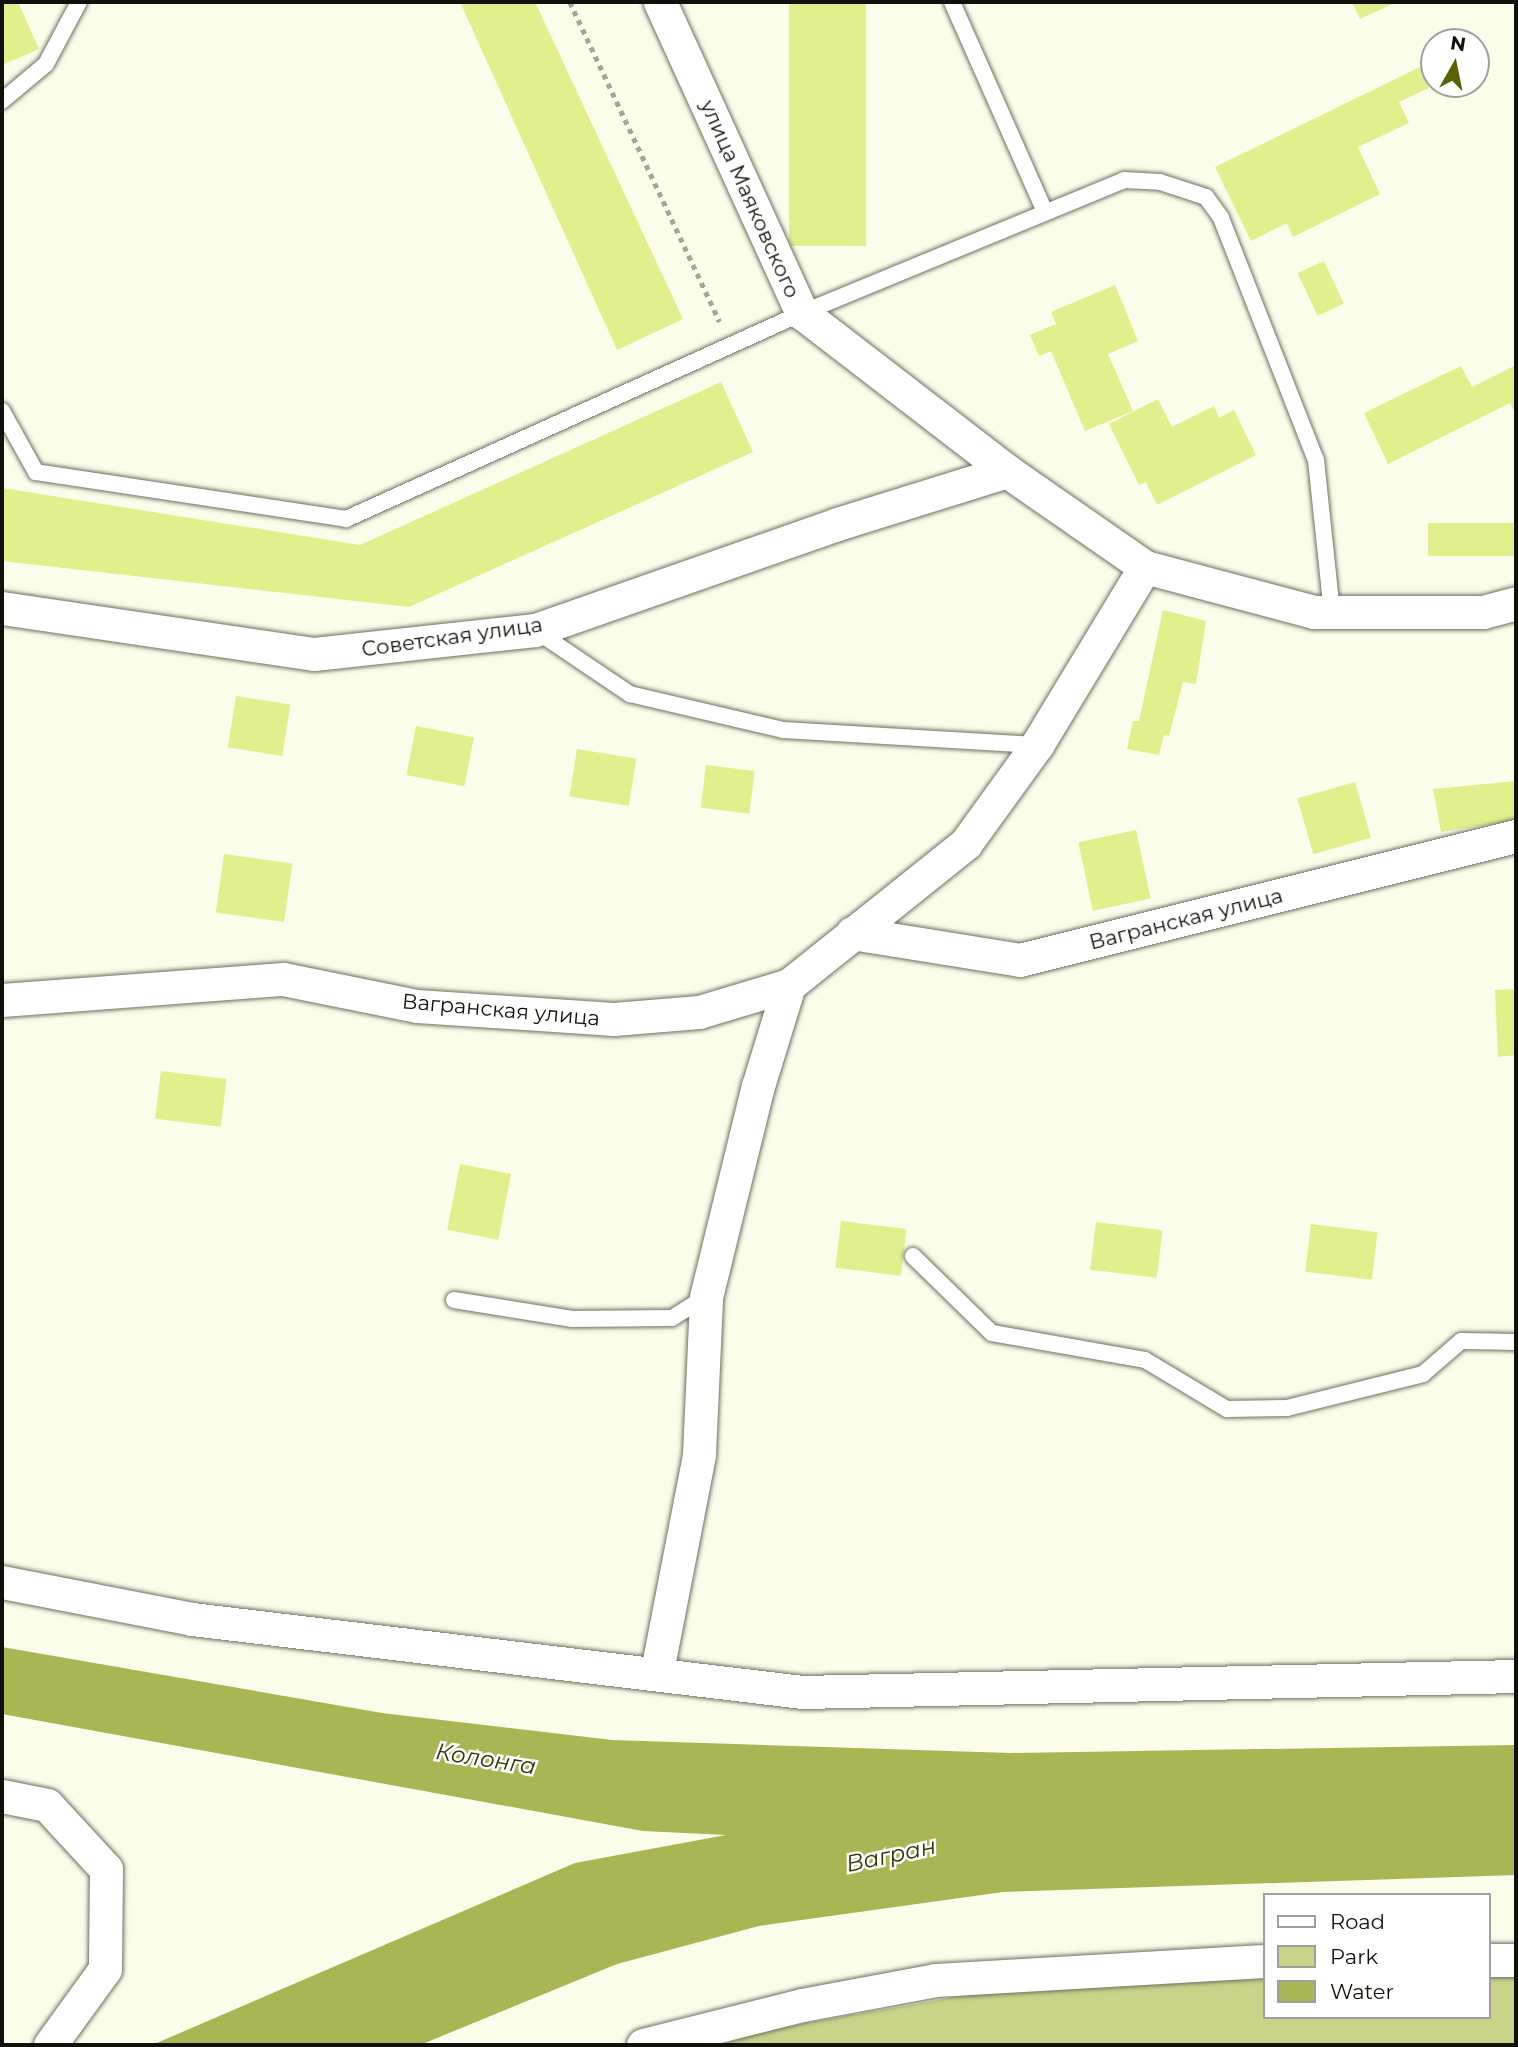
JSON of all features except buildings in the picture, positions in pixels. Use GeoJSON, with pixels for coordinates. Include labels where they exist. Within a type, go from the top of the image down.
{"type":"FeatureCollection","features":[{"type":"Feature","properties":{"kind":"street","name":"улица Маяковского"},"geometry":{"type":"LineString","coordinates":[[660,2],[802,313],[1007,471],[1145,567],[1314,612],[1483,612],[1516,603]]}},
{"type":"Feature","properties":{"kind":"street","name":"Советская улица"},"geometry":{"type":"LineString","coordinates":[[2,608],[314,654],[535,630],[837,524],[1007,471]]}},
{"type":"Feature","properties":{"kind":"street"},"geometry":{"type":"LineString","coordinates":[[657,1671],[699,1454],[706,1297],[758,1086],[789,985],[966,843],[1037,745],[1145,567]]}},
{"type":"Feature","properties":{"kind":"street","name":"Вагранская улица"},"geometry":{"type":"LineString","coordinates":[[852,933],[1020,960],[1516,836]]}},
{"type":"Feature","properties":{"kind":"street","name":"Вагранская улица"},"geometry":{"type":"LineString","coordinates":[[2,1000],[283,979],[417,1006],[614,1019],[699,1012],[789,985]]}},
{"type":"Feature","properties":{"kind":"street"},"geometry":{"type":"LineString","coordinates":[[2,1582],[192,1619],[657,1671],[802,1692],[1516,1676]]}},
{"type":"Feature","properties":{"kind":"street"},"geometry":{"type":"LineString","coordinates":[[2,1796],[47,1805],[107,1869],[105,1969],[50,2045]]}},
{"type":"Feature","properties":{"kind":"street"},"geometry":{"type":"LineString","coordinates":[[1490,1960],[1516,1960]]}},
{"type":"Feature","properties":{"kind":"street"},"geometry":{"type":"LineString","coordinates":[[643,2045],[802,2005],[935,1980],[1262,1961]]}},
{"type":"Feature","properties":{"kind":"lane"},"geometry":{"type":"LineString","coordinates":[[2,101],[46,64],[79,2]]}},
{"type":"Feature","properties":{"kind":"lane"},"geometry":{"type":"LineString","coordinates":[[952,2],[1045,212]]}},
{"type":"Feature","properties":{"kind":"lane"},"geometry":{"type":"LineString","coordinates":[[2,411],[36,472],[345,519],[732,349],[802,313],[1045,212],[1124,180],[1160,182],[1206,197],[1221,218],[1315,460],[1332,612]]}},
{"type":"Feature","properties":{"kind":"lane"},"geometry":{"type":"LineString","coordinates":[[535,630],[630,694],[783,730],[1037,745]]}},
{"type":"Feature","properties":{"kind":"lane"},"geometry":{"type":"LineString","coordinates":[[913,1256],[992,1333],[1145,1360],[1227,1409],[1287,1408],[1423,1374],[1461,1340],[1516,1342]]}},
{"type":"Feature","properties":{"kind":"lane"},"geometry":{"type":"LineString","coordinates":[[454,1300],[572,1320],[671,1318],[706,1297]]}},
{"type":"Feature","properties":{"kind":"path"},"geometry":{"type":"LineString","coordinates":[[570,2],[732,349]]}},
{"type":"Feature","properties":{"kind":"green space"},"geometry":{"type":"Polygon","coordinates":[[[1490,1976],[1516,1977],[1516,2045],[722,2045],[760,2031],[1013,1987],[1262,1979],[1262,2019],[1490,2019],[1490,1976]]]}},
{"type":"Feature","properties":{"kind":"water"},"geometry":{"type":"Polygon","coordinates":[[[2,1647],[382,1713],[612,1740],[1010,1753],[1516,1745],[1516,1875],[1003,1892],[759,1926],[617,1964],[420,2045],[152,2045],[575,1863],[726,1835],[643,1831],[2,1714],[2,1647]]]}},
{"type":"Feature","properties":{"kind":"water label","name":"Колонга"},"geometry":{"type":"Point","coordinates":[486,1759]}},
{"type":"Feature","properties":{"kind":"water label","name":"Вагран"},"geometry":{"type":"Point","coordinates":[891,1855]}}]}
